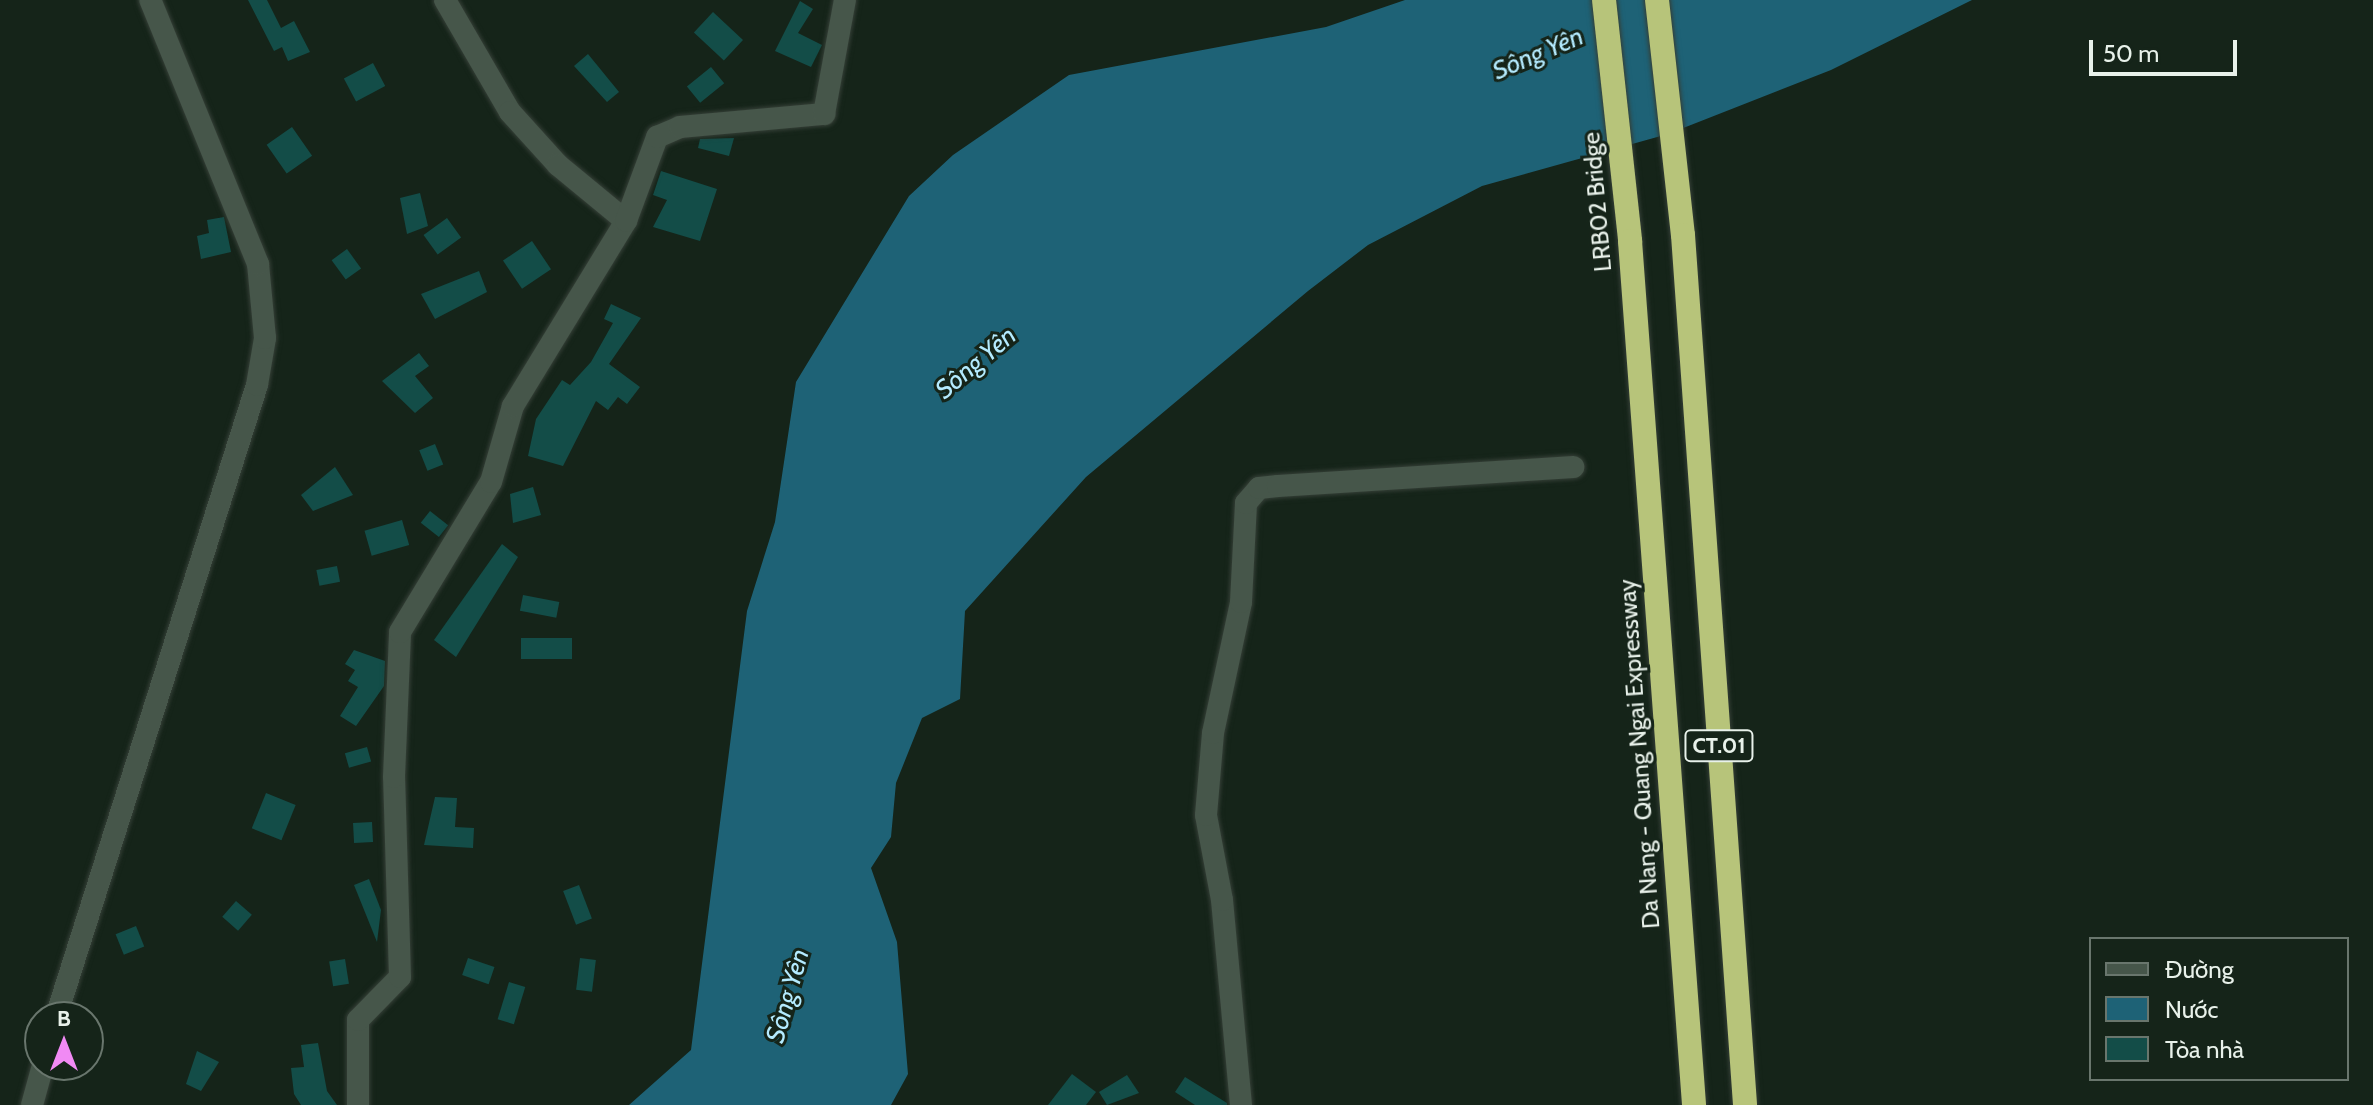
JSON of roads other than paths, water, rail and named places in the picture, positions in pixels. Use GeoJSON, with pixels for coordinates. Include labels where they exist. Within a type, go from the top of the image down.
{"type":"FeatureCollection","features":[{"type":"Feature","properties":{"kind":"highway","name":"LRB02 Bridge"},"geometry":{"type":"LineString","coordinates":[[1604,0],[1640,400]]}},
{"type":"Feature","properties":{"kind":"highway","name":"CT.01"},"geometry":{"type":"LineString","coordinates":[[1657,0],[1693,386],[1745,1105]]}},
{"type":"Feature","properties":{"kind":"highway","name":"Da Nang - Quang Ngai Expressway"},"geometry":{"type":"LineString","coordinates":[[1640,400],[1694,1105]]}},
{"type":"Feature","properties":{"kind":"street"},"geometry":{"type":"LineString","coordinates":[[61,1001],[263,351],[258,264],[150,0]]}},
{"type":"Feature","properties":{"kind":"street"},"geometry":{"type":"LineString","coordinates":[[445,0],[510,112],[558,165],[626,221]]}},
{"type":"Feature","properties":{"kind":"street"},"geometry":{"type":"LineString","coordinates":[[358,1105],[358,1020],[400,977],[394,777],[400,632],[491,482],[513,406],[626,221],[657,137],[680,127],[824,114],[845,0]]}},
{"type":"Feature","properties":{"kind":"street"},"geometry":{"type":"LineString","coordinates":[[1241,1105],[1225,921],[1206,815],[1213,733],[1241,602],[1246,503],[1259,488],[1573,467]]}},
{"type":"Feature","properties":{"kind":"street"},"geometry":{"type":"LineString","coordinates":[[32,1105],[39,1081]]}},
{"type":"Feature","properties":{"kind":"water","name":"Sông Yên"},"geometry":{"type":"Polygon","coordinates":[[[1405,0],[1972,0],[1831,70],[1668,134],[1482,186],[1368,245],[1308,291],[1086,477],[965,611],[960,699],[922,718],[896,783],[891,837],[871,868],[897,942],[908,1074],[891,1105],[629,1105],[691,1050],[747,611],[775,522],[796,382],[909,196],[953,155],[1069,75],[1326,27],[1405,0]]]}}]}
